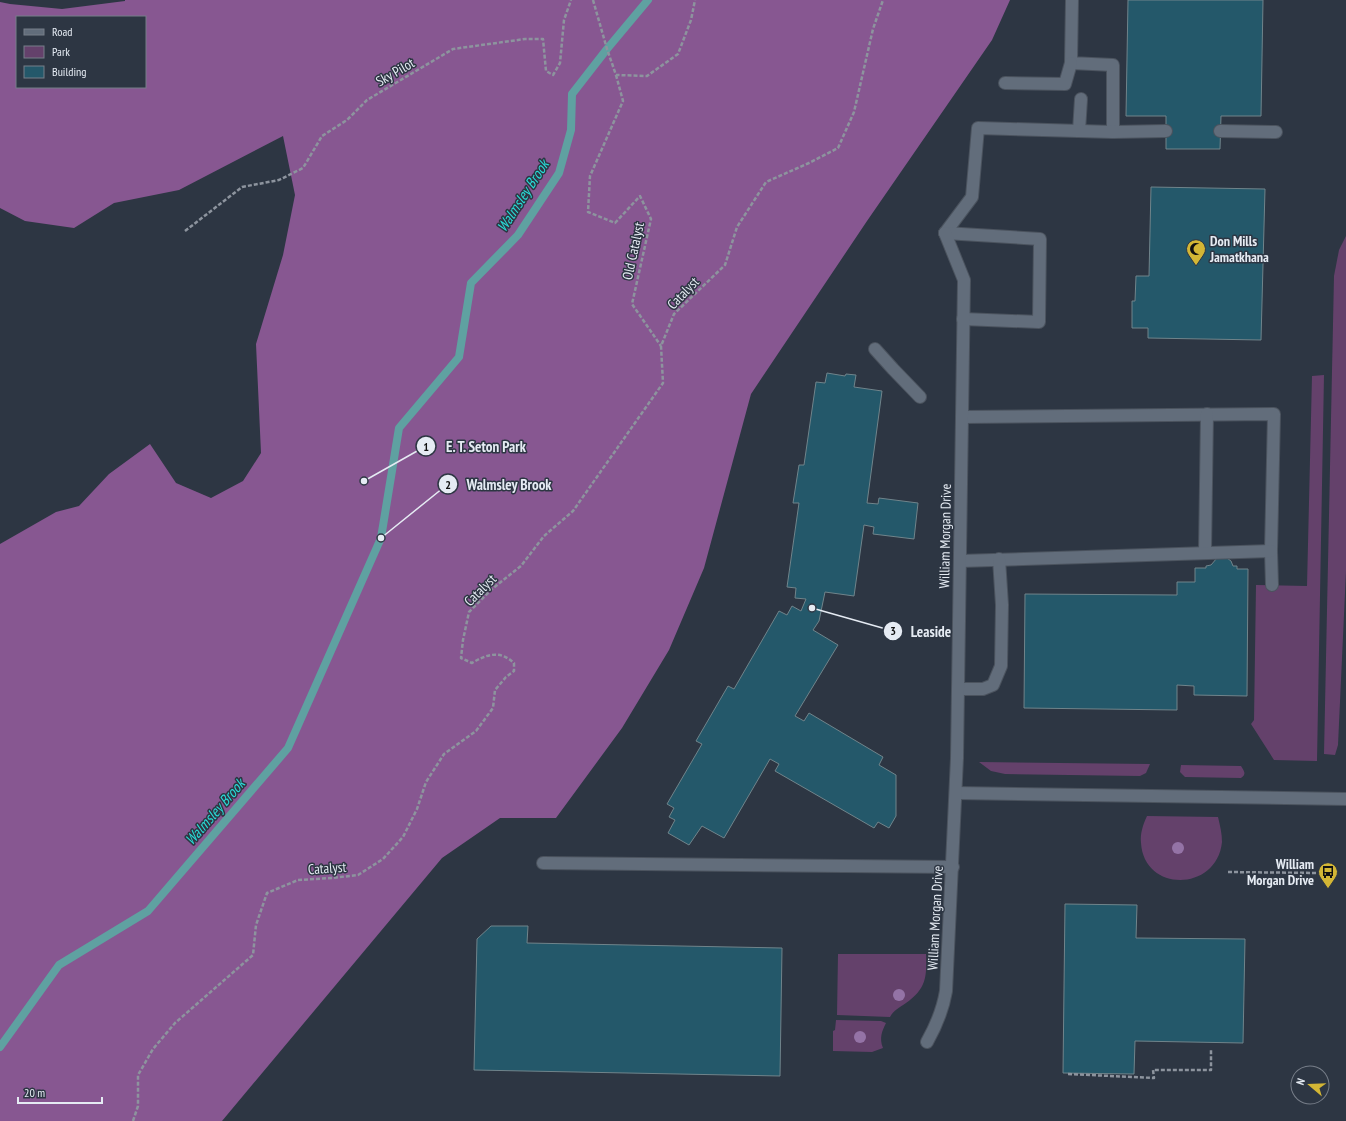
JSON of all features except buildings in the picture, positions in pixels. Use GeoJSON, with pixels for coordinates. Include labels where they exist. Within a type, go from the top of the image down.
{"type":"FeatureCollection","features":[{"type":"Feature","properties":{"kind":"street"},"geometry":{"type":"LineString","coordinates":[[1005,83],[1065,84],[1071,63],[1072,0]]}},
{"type":"Feature","properties":{"kind":"street"},"geometry":{"type":"LineString","coordinates":[[1071,63],[1113,65],[1113,132]]}},
{"type":"Feature","properties":{"kind":"street"},"geometry":{"type":"LineString","coordinates":[[1079,131],[1081,99]]}},
{"type":"Feature","properties":{"kind":"street"},"geometry":{"type":"LineString","coordinates":[[945,233],[972,197],[978,128],[1113,132],[1166,131]]}},
{"type":"Feature","properties":{"kind":"street"},"geometry":{"type":"LineString","coordinates":[[1220,131],[1276,132]]}},
{"type":"Feature","properties":{"kind":"street"},"geometry":{"type":"LineString","coordinates":[[945,233],[1040,239],[1039,322],[963,319]]}},
{"type":"Feature","properties":{"kind":"street","name":"William Morgan Drive"},"geometry":{"type":"LineString","coordinates":[[927,1042],[934,1029],[944,1003],[946,991],[956,793],[964,280],[945,233]]}},
{"type":"Feature","properties":{"kind":"street"},"geometry":{"type":"LineString","coordinates":[[875,349],[892,370],[920,397]]}},
{"type":"Feature","properties":{"kind":"street"},"geometry":{"type":"LineString","coordinates":[[1205,552],[1207,414]]}},
{"type":"Feature","properties":{"kind":"street"},"geometry":{"type":"LineString","coordinates":[[962,417],[1274,414],[1271,551],[1272,584]]}},
{"type":"Feature","properties":{"kind":"street"},"geometry":{"type":"LineString","coordinates":[[960,560],[1271,551]]}},
{"type":"Feature","properties":{"kind":"street"},"geometry":{"type":"LineString","coordinates":[[958,689],[983,689],[993,685],[1001,666],[1002,605],[1000,559]]}},
{"type":"Feature","properties":{"kind":"street"},"geometry":{"type":"LineString","coordinates":[[956,793],[1346,799]]}},
{"type":"Feature","properties":{"kind":"street"},"geometry":{"type":"LineString","coordinates":[[543,863],[953,867]]}},
{"type":"Feature","properties":{"kind":"path","name":"Sky Pilot"},"geometry":{"type":"LineString","coordinates":[[185,231],[242,187],[279,180],[303,168],[322,136],[348,120],[367,100],[454,49],[525,40],[543,40],[546,71],[552,75],[560,63],[564,20],[571,0]]}},
{"type":"Feature","properties":{"kind":"path"},"geometry":{"type":"LineString","coordinates":[[593,0],[616,75],[647,76],[678,54],[691,20],[695,0]]}},
{"type":"Feature","properties":{"kind":"path","name":"Catalyst"},"geometry":{"type":"LineString","coordinates":[[133,1121],[138,1106],[138,1075],[152,1049],[175,1023],[253,955],[256,925],[267,893],[298,880],[358,875],[383,859],[403,837],[417,809],[426,782],[444,754],[476,731],[493,708],[495,690],[506,677],[514,671],[514,663],[508,657],[497,654],[482,657],[472,663],[462,658],[463,640],[469,612],[492,590],[521,566],[544,536],[573,511],[663,383],[661,346],[674,314],[725,265],[737,227],[766,182],[838,148],[854,112],[873,29],[883,0]]}},
{"type":"Feature","properties":{"kind":"path","name":"Old Catalyst"},"geometry":{"type":"LineString","coordinates":[[616,75],[624,101],[590,176],[588,212],[615,223],[640,196],[651,220],[632,304],[661,346]]}},
{"type":"Feature","properties":{"kind":"path"},"geometry":{"type":"LineString","coordinates":[[1228,872],[1318,873]]}},
{"type":"Feature","properties":{"kind":"path"},"geometry":{"type":"LineString","coordinates":[[1068,1074],[1154,1078],[1153,1070],[1211,1070],[1211,1050]]}},
{"type":"Feature","properties":{"kind":"green space"},"geometry":{"type":"Polygon","coordinates":[[[1346,236],[1346,571],[1338,745],[1335,755],[1324,754],[1334,276],[1339,250],[1346,236]]]}},
{"type":"Feature","properties":{"kind":"green space"},"geometry":{"type":"Polygon","coordinates":[[[1324,375],[1317,761],[1274,760],[1251,724],[1254,720],[1256,585],[1307,586],[1312,376],[1324,375]]]}},
{"type":"Feature","properties":{"kind":"green space"},"geometry":{"type":"Polygon","coordinates":[[[979,762],[1150,764],[1146,773],[1140,776],[1005,774],[991,771],[979,762]]]}},
{"type":"Feature","properties":{"kind":"green space"},"geometry":{"type":"Polygon","coordinates":[[[1181,765],[1241,766],[1244,774],[1241,778],[1185,777],[1180,772],[1181,765]]]}},
{"type":"Feature","properties":{"kind":"green space"},"geometry":{"type":"Polygon","coordinates":[[[1147,816],[1218,817],[1222,842],[1217,858],[1208,870],[1195,877],[1181,880],[1167,878],[1154,871],[1145,859],[1141,843],[1142,829],[1147,816]]]}},
{"type":"Feature","properties":{"kind":"green space"},"geometry":{"type":"Polygon","coordinates":[[[838,954],[926,954],[924,982],[918,993],[895,1011],[890,1017],[837,1015],[838,954]]]}},
{"type":"Feature","properties":{"kind":"green space"},"geometry":{"type":"Polygon","coordinates":[[[836,1020],[881,1021],[886,1023],[883,1029],[881,1041],[883,1048],[872,1052],[833,1051],[833,1031],[835,1030],[836,1020]]]}},
{"type":"Feature","properties":{"kind":"shaded area"},"geometry":{"type":"Polygon","coordinates":[[[125,0],[1010,0],[992,40],[867,221],[751,394],[704,568],[669,650],[622,728],[556,818],[500,818],[442,858],[222,1121],[0,1121],[0,544],[56,512],[79,506],[109,474],[150,444],[176,483],[211,498],[243,481],[261,453],[256,344],[283,255],[295,195],[283,136],[179,190],[114,203],[74,228],[25,221],[0,208],[0,2],[62,9],[125,0]]]}},
{"type":"Feature","properties":{"kind":"waterway","name":"Walmsley Brook"},"geometry":{"type":"LineString","coordinates":[[0,1047],[59,965],[148,911],[288,748],[381,538],[399,428],[459,357],[471,283],[518,235],[559,173],[571,130],[572,94],[648,0]]}},
{"type":"Feature","properties":{"kind":"place","name":"Don Mills Jamatkhana"},"geometry":{"type":"Point","coordinates":[1196,266]}},
{"type":"Feature","properties":{"kind":"place","name":"E. T. Seton Park"},"geometry":{"type":"Point","coordinates":[364,481]}},
{"type":"Feature","properties":{"kind":"place","name":"Walmsley Brook"},"geometry":{"type":"Point","coordinates":[381,538]}},
{"type":"Feature","properties":{"kind":"place","name":"Leaside"},"geometry":{"type":"Point","coordinates":[812,608]}},
{"type":"Feature","properties":{"kind":"place","name":"William Morgan Drive"},"geometry":{"type":"Point","coordinates":[1328,889]}}]}
